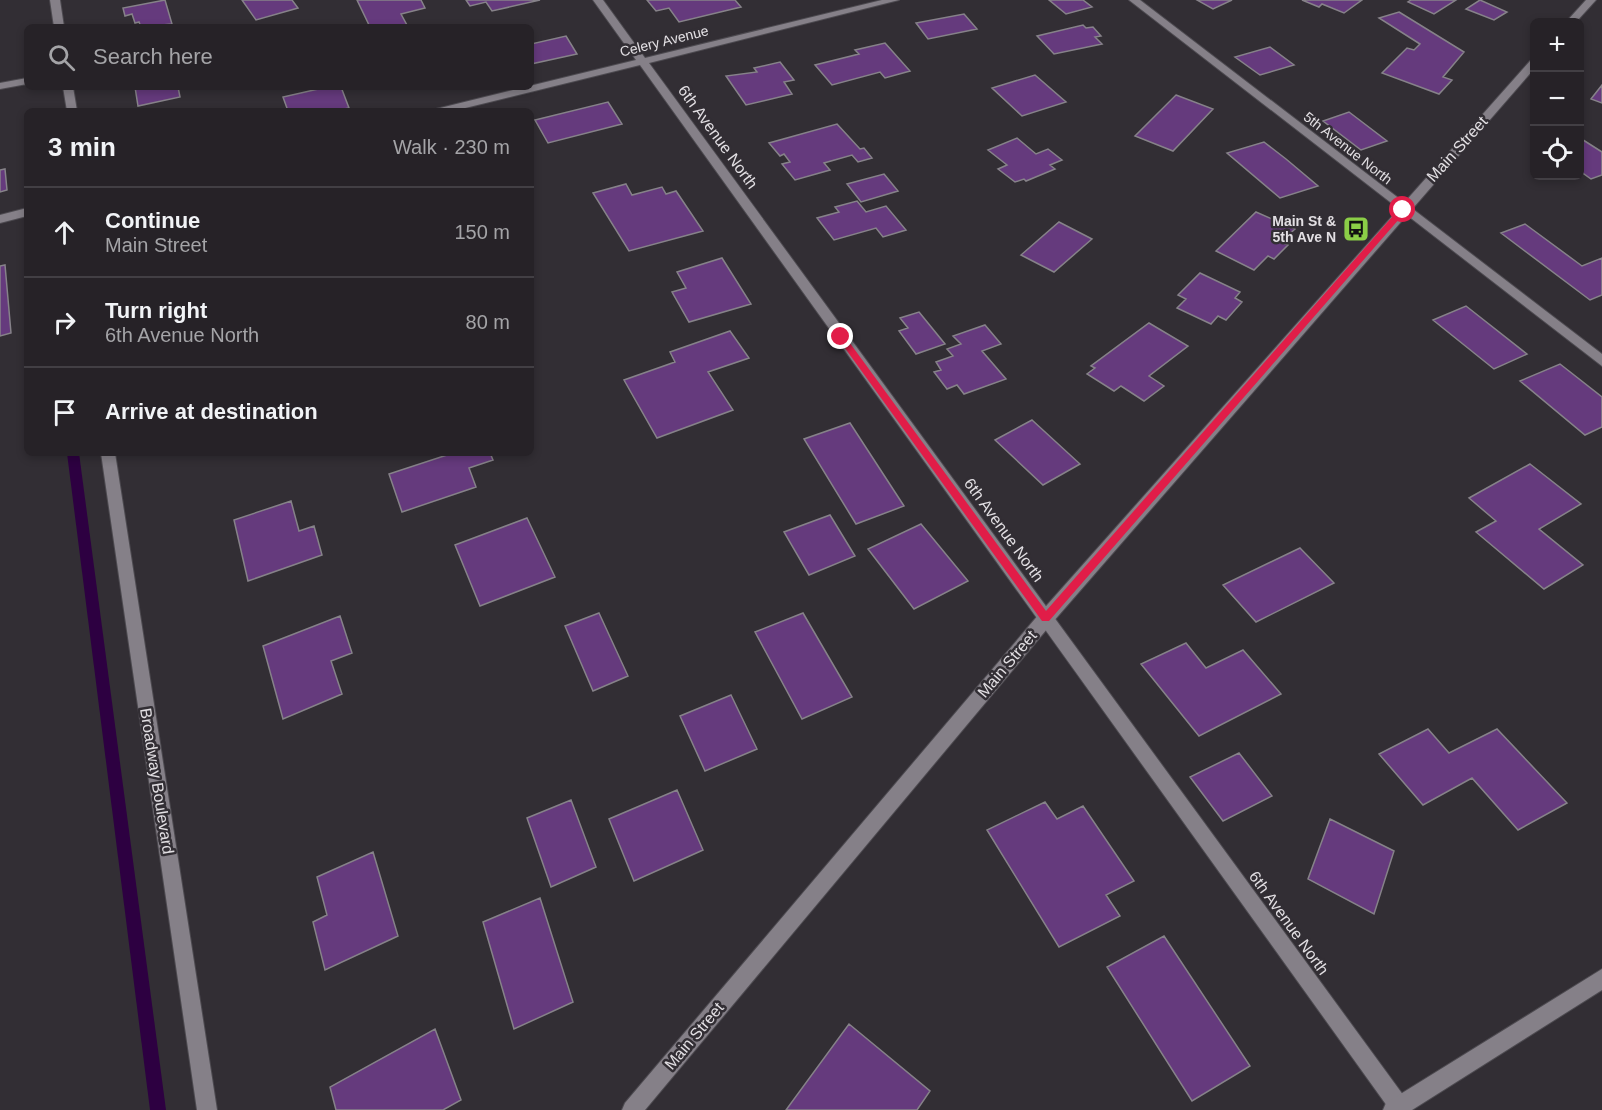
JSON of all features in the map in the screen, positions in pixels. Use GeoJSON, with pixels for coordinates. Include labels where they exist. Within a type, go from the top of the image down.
{"type":"FeatureCollection","features":[{"type":"Feature","properties":{"kind":"street"},"geometry":{"type":"LineString","coordinates":[[55,0],[59,24]]}},
{"type":"Feature","properties":{"kind":"street","name":"6th Avenue North"},"geometry":{"type":"LineString","coordinates":[[598,0],[1398,1109]]}},
{"type":"Feature","properties":{"kind":"street","name":"Celery Avenue"},"geometry":{"type":"LineString","coordinates":[[534,88],[894,0]]}},
{"type":"Feature","properties":{"kind":"street","name":"5th Avenue North"},"geometry":{"type":"LineString","coordinates":[[1134,0],[1403,210],[1602,361]]}},
{"type":"Feature","properties":{"kind":"street"},"geometry":{"type":"LineString","coordinates":[[1575,18],[1591,0]]}},
{"type":"Feature","properties":{"kind":"street","name":"Main Street"},"geometry":{"type":"LineString","coordinates":[[632,1110],[1046,618],[1530,67]]}},
{"type":"Feature","properties":{"kind":"street"},"geometry":{"type":"LineString","coordinates":[[0,86],[24,82]]}},
{"type":"Feature","properties":{"kind":"street"},"geometry":{"type":"LineString","coordinates":[[68,90],[72,108]]}},
{"type":"Feature","properties":{"kind":"street","name":"Celery Avenue"},"geometry":{"type":"LineString","coordinates":[[452,108],[527,90]]}},
{"type":"Feature","properties":{"kind":"street"},"geometry":{"type":"LineString","coordinates":[[0,219],[24,213]]}},
{"type":"Feature","properties":{"kind":"street","name":"Broadway Boulevard"},"geometry":{"type":"LineString","coordinates":[[108,456],[207,1110]]}},
{"type":"Feature","properties":{"kind":"street"},"geometry":{"type":"LineString","coordinates":[[1398,1109],[1602,979]]}},
{"type":"Feature","properties":{"kind":"building"},"geometry":{"type":"Polygon","coordinates":[[[165,0],[172,24],[135,23],[132,14],[125,16],[123,8],[165,0]]]}},
{"type":"Feature","properties":{"kind":"building"},"geometry":{"type":"Polygon","coordinates":[[[242,0],[292,0],[298,8],[256,20],[242,0]]]}},
{"type":"Feature","properties":{"kind":"building"},"geometry":{"type":"Polygon","coordinates":[[[357,0],[421,0],[425,8],[401,14],[406,24],[369,24],[357,0]]]}},
{"type":"Feature","properties":{"kind":"building"},"geometry":{"type":"Polygon","coordinates":[[[466,0],[540,0],[492,11],[486,2],[470,6],[466,0]]]}},
{"type":"Feature","properties":{"kind":"building"},"geometry":{"type":"Polygon","coordinates":[[[647,0],[735,0],[741,7],[679,22],[669,8],[656,11],[647,0]]]}},
{"type":"Feature","properties":{"kind":"building"},"geometry":{"type":"Polygon","coordinates":[[[1049,0],[1083,0],[1092,7],[1066,14],[1049,0]]]}},
{"type":"Feature","properties":{"kind":"building"},"geometry":{"type":"Polygon","coordinates":[[[1197,0],[1232,0],[1213,9],[1197,0]]]}},
{"type":"Feature","properties":{"kind":"building"},"geometry":{"type":"Polygon","coordinates":[[[1302,0],[1362,0],[1344,13],[1322,4],[1319,7],[1302,0]]]}},
{"type":"Feature","properties":{"kind":"building"},"geometry":{"type":"Polygon","coordinates":[[[1411,0],[1456,0],[1434,14],[1408,2],[1411,0]]]}},
{"type":"Feature","properties":{"kind":"building"},"geometry":{"type":"Polygon","coordinates":[[[1480,0],[1507,12],[1494,20],[1466,9],[1480,0]]]}},
{"type":"Feature","properties":{"kind":"building"},"geometry":{"type":"Polygon","coordinates":[[[1399,12],[1464,52],[1443,77],[1452,80],[1439,94],[1382,73],[1407,48],[1414,50],[1420,44],[1379,18],[1399,12]]]}},
{"type":"Feature","properties":{"kind":"building"},"geometry":{"type":"Polygon","coordinates":[[[964,14],[977,29],[928,39],[916,23],[964,14]]]}},
{"type":"Feature","properties":{"kind":"building"},"geometry":{"type":"Polygon","coordinates":[[[1083,25],[1086,28],[1093,27],[1101,36],[1095,37],[1102,44],[1054,54],[1037,36],[1083,25]]]}},
{"type":"Feature","properties":{"kind":"building"},"geometry":{"type":"Polygon","coordinates":[[[566,36],[577,54],[534,63],[534,43],[566,36]]]}},
{"type":"Feature","properties":{"kind":"building"},"geometry":{"type":"Polygon","coordinates":[[[885,43],[910,71],[885,78],[880,72],[832,85],[815,65],[859,54],[855,50],[885,43]]]}},
{"type":"Feature","properties":{"kind":"building"},"geometry":{"type":"Polygon","coordinates":[[[1270,47],[1294,65],[1260,75],[1235,57],[1270,47]]]}},
{"type":"Feature","properties":{"kind":"building"},"geometry":{"type":"Polygon","coordinates":[[[780,62],[794,80],[784,82],[792,94],[746,105],[726,76],[757,72],[754,68],[780,62]]]}},
{"type":"Feature","properties":{"kind":"building"},"geometry":{"type":"Polygon","coordinates":[[[1035,75],[1066,102],[1022,116],[992,88],[1035,75]]]}},
{"type":"Feature","properties":{"kind":"building"},"geometry":{"type":"Polygon","coordinates":[[[1602,85],[1602,103],[1591,99],[1602,85]]]}},
{"type":"Feature","properties":{"kind":"building"},"geometry":{"type":"Polygon","coordinates":[[[135,90],[179,90],[180,97],[138,106],[135,90]]]}},
{"type":"Feature","properties":{"kind":"building"},"geometry":{"type":"Polygon","coordinates":[[[314,90],[342,90],[349,108],[287,108],[283,97],[314,90]]]}},
{"type":"Feature","properties":{"kind":"building"},"geometry":{"type":"Polygon","coordinates":[[[1176,95],[1213,109],[1173,151],[1135,136],[1176,95]]]}},
{"type":"Feature","properties":{"kind":"building"},"geometry":{"type":"Polygon","coordinates":[[[608,102],[622,124],[548,143],[535,120],[608,102]]]}},
{"type":"Feature","properties":{"kind":"building"},"geometry":{"type":"Polygon","coordinates":[[[1349,112],[1387,141],[1361,150],[1323,121],[1349,112]]]}},
{"type":"Feature","properties":{"kind":"building"},"geometry":{"type":"Polygon","coordinates":[[[837,124],[860,149],[864,148],[872,158],[858,162],[852,155],[824,163],[830,170],[795,180],[782,164],[790,162],[784,154],[780,156],[769,143],[837,124]]]}},
{"type":"Feature","properties":{"kind":"building"},"geometry":{"type":"Polygon","coordinates":[[[1017,138],[1036,154],[1048,149],[1062,160],[1050,165],[1055,169],[1026,181],[1024,179],[1015,182],[998,169],[1007,165],[988,150],[1017,138]]]}},
{"type":"Feature","properties":{"kind":"building"},"geometry":{"type":"Polygon","coordinates":[[[1584,141],[1602,152],[1602,175],[1591,179],[1584,174],[1584,141]]]}},
{"type":"Feature","properties":{"kind":"building"},"geometry":{"type":"Polygon","coordinates":[[[1264,142],[1318,186],[1280,198],[1227,153],[1264,142]]]}},
{"type":"Feature","properties":{"kind":"building"},"geometry":{"type":"Polygon","coordinates":[[[5,169],[7,190],[0,192],[0,170],[5,169]]]}},
{"type":"Feature","properties":{"kind":"building"},"geometry":{"type":"Polygon","coordinates":[[[884,174],[898,191],[861,202],[847,184],[884,174]]]}},
{"type":"Feature","properties":{"kind":"building"},"geometry":{"type":"Polygon","coordinates":[[[626,184],[632,195],[662,187],[666,194],[676,191],[703,231],[629,251],[593,193],[626,184]]]}},
{"type":"Feature","properties":{"kind":"building"},"geometry":{"type":"Polygon","coordinates":[[[857,201],[866,212],[886,206],[906,230],[883,237],[876,228],[834,240],[817,218],[839,212],[835,207],[857,201]]]}},
{"type":"Feature","properties":{"kind":"building"},"geometry":{"type":"Polygon","coordinates":[[[1256,212],[1295,229],[1281,242],[1288,245],[1274,259],[1268,256],[1254,270],[1216,251],[1256,212]]]}},
{"type":"Feature","properties":{"kind":"building"},"geometry":{"type":"Polygon","coordinates":[[[1059,222],[1092,239],[1054,272],[1021,255],[1059,222]]]}},
{"type":"Feature","properties":{"kind":"building"},"geometry":{"type":"Polygon","coordinates":[[[1525,224],[1582,266],[1602,258],[1602,295],[1590,300],[1501,233],[1525,224]]]}},
{"type":"Feature","properties":{"kind":"building"},"geometry":{"type":"Polygon","coordinates":[[[722,258],[751,304],[689,322],[672,292],[686,288],[677,272],[722,258]]]}},
{"type":"Feature","properties":{"kind":"building"},"geometry":{"type":"Polygon","coordinates":[[[5,265],[11,333],[0,336],[0,266],[5,265]]]}},
{"type":"Feature","properties":{"kind":"building"},"geometry":{"type":"Polygon","coordinates":[[[1200,273],[1240,292],[1235,298],[1242,302],[1226,320],[1218,316],[1211,324],[1177,308],[1186,299],[1178,295],[1200,273]]]}},
{"type":"Feature","properties":{"kind":"building"},"geometry":{"type":"Polygon","coordinates":[[[1466,306],[1527,354],[1494,369],[1433,320],[1466,306]]]}},
{"type":"Feature","properties":{"kind":"building"},"geometry":{"type":"Polygon","coordinates":[[[919,312],[945,344],[916,354],[899,331],[908,328],[900,318],[919,312]]]}},
{"type":"Feature","properties":{"kind":"building"},"geometry":{"type":"Polygon","coordinates":[[[1149,323],[1188,346],[1149,376],[1164,386],[1144,401],[1121,386],[1114,391],[1087,374],[1095,368],[1091,366],[1149,323]]]}},
{"type":"Feature","properties":{"kind":"building"},"geometry":{"type":"Polygon","coordinates":[[[985,325],[1001,344],[982,351],[1006,379],[964,394],[957,385],[947,389],[934,372],[941,370],[936,362],[953,356],[947,349],[961,344],[953,336],[985,325]]]}},
{"type":"Feature","properties":{"kind":"building"},"geometry":{"type":"Polygon","coordinates":[[[730,331],[749,358],[708,372],[733,410],[657,438],[624,380],[675,362],[670,352],[730,331]]]}},
{"type":"Feature","properties":{"kind":"building"},"geometry":{"type":"Polygon","coordinates":[[[1560,364],[1602,397],[1602,427],[1585,435],[1520,381],[1560,364]]]}},
{"type":"Feature","properties":{"kind":"building"},"geometry":{"type":"Polygon","coordinates":[[[1032,420],[1080,464],[1043,485],[995,440],[1032,420]]]}},
{"type":"Feature","properties":{"kind":"building"},"geometry":{"type":"Polygon","coordinates":[[[850,423],[904,506],[856,524],[804,439],[850,423]]]}},
{"type":"Feature","properties":{"kind":"building"},"geometry":{"type":"Polygon","coordinates":[[[444,456],[491,456],[493,460],[469,468],[476,487],[402,512],[389,474],[444,456]]]}},
{"type":"Feature","properties":{"kind":"building"},"geometry":{"type":"Polygon","coordinates":[[[1530,464],[1581,504],[1539,529],[1583,565],[1544,589],[1476,532],[1496,521],[1469,498],[1530,464]]]}},
{"type":"Feature","properties":{"kind":"building"},"geometry":{"type":"Polygon","coordinates":[[[291,501],[299,531],[314,526],[322,555],[248,581],[234,520],[291,501]]]}},
{"type":"Feature","properties":{"kind":"building"},"geometry":{"type":"Polygon","coordinates":[[[830,515],[855,556],[809,575],[784,532],[830,515]]]}},
{"type":"Feature","properties":{"kind":"building"},"geometry":{"type":"Polygon","coordinates":[[[527,518],[555,577],[480,606],[455,545],[527,518]]]}},
{"type":"Feature","properties":{"kind":"building"},"geometry":{"type":"Polygon","coordinates":[[[921,524],[968,581],[914,609],[868,549],[921,524]]]}},
{"type":"Feature","properties":{"kind":"building"},"geometry":{"type":"Polygon","coordinates":[[[1300,548],[1334,583],[1256,622],[1223,585],[1300,548]]]}},
{"type":"Feature","properties":{"kind":"building"},"geometry":{"type":"Polygon","coordinates":[[[599,613],[628,676],[593,691],[565,626],[599,613]]]}},
{"type":"Feature","properties":{"kind":"building"},"geometry":{"type":"Polygon","coordinates":[[[803,613],[852,697],[802,719],[755,632],[803,613]]]}},
{"type":"Feature","properties":{"kind":"building"},"geometry":{"type":"Polygon","coordinates":[[[340,616],[352,653],[331,661],[342,694],[283,719],[263,646],[340,616]]]}},
{"type":"Feature","properties":{"kind":"building"},"geometry":{"type":"Polygon","coordinates":[[[1186,643],[1206,668],[1243,650],[1281,694],[1199,736],[1141,664],[1186,643]]]}},
{"type":"Feature","properties":{"kind":"building"},"geometry":{"type":"Polygon","coordinates":[[[731,695],[757,749],[705,771],[680,716],[731,695]]]}},
{"type":"Feature","properties":{"kind":"building"},"geometry":{"type":"Polygon","coordinates":[[[1428,729],[1449,753],[1497,729],[1567,803],[1518,830],[1472,778],[1423,805],[1379,754],[1428,729]]]}},
{"type":"Feature","properties":{"kind":"building"},"geometry":{"type":"Polygon","coordinates":[[[1239,753],[1272,796],[1223,821],[1190,777],[1239,753]]]}},
{"type":"Feature","properties":{"kind":"building"},"geometry":{"type":"Polygon","coordinates":[[[677,790],[703,850],[634,881],[609,819],[677,790]]]}},
{"type":"Feature","properties":{"kind":"building"},"geometry":{"type":"Polygon","coordinates":[[[571,800],[596,867],[551,887],[527,818],[571,800]]]}},
{"type":"Feature","properties":{"kind":"building"},"geometry":{"type":"Polygon","coordinates":[[[1045,802],[1057,819],[1083,806],[1134,881],[1106,895],[1120,916],[1059,947],[987,830],[1045,802]]]}},
{"type":"Feature","properties":{"kind":"building"},"geometry":{"type":"Polygon","coordinates":[[[1330,819],[1394,851],[1374,914],[1308,879],[1330,819]]]}},
{"type":"Feature","properties":{"kind":"building"},"geometry":{"type":"Polygon","coordinates":[[[373,852],[398,936],[325,970],[313,922],[327,915],[317,877],[373,852]]]}},
{"type":"Feature","properties":{"kind":"building"},"geometry":{"type":"Polygon","coordinates":[[[540,898],[573,1002],[514,1029],[483,922],[540,898]]]}},
{"type":"Feature","properties":{"kind":"building"},"geometry":{"type":"Polygon","coordinates":[[[1164,936],[1250,1066],[1192,1101],[1107,967],[1164,936]]]}},
{"type":"Feature","properties":{"kind":"building"},"geometry":{"type":"Polygon","coordinates":[[[849,1024],[930,1091],[917,1110],[786,1110],[849,1024]]]}},
{"type":"Feature","properties":{"kind":"building"},"geometry":{"type":"Polygon","coordinates":[[[435,1029],[461,1100],[443,1110],[336,1110],[330,1087],[435,1029]]]}},
{"type":"Feature","properties":{"kind":"waterway"},"geometry":{"type":"LineString","coordinates":[[73,456],[158,1110]]}},
{"type":"Feature","properties":{"kind":"place","name":"Main St & 5th Ave N"},"geometry":{"type":"Point","coordinates":[1356,229]}},
{"type":"Feature","properties":{"kind":"route"},"geometry":{"type":"LineString","coordinates":[[841,337],[1046,618],[1403,210]]}}]}
